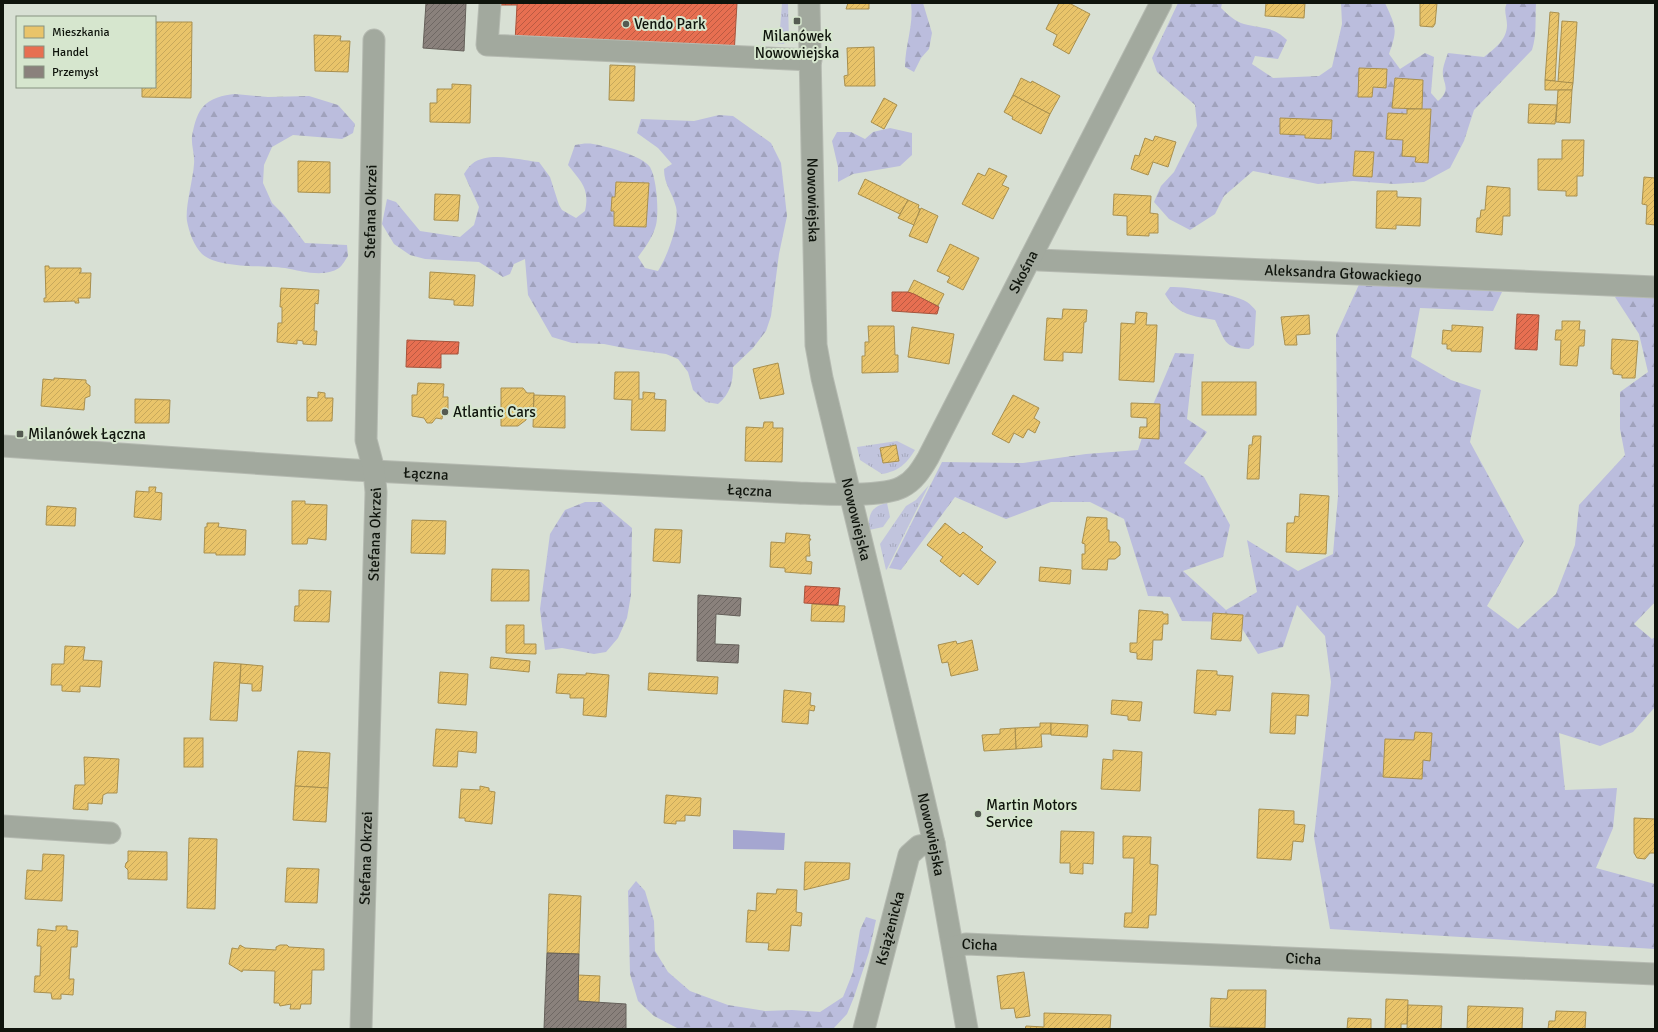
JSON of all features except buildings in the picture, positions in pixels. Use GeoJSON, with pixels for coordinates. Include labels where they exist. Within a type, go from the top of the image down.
{"type":"FeatureCollection","features":[{"type":"Feature","properties":{"kind":"street"},"geometry":{"type":"LineString","coordinates":[[490,3],[487,45],[810,60]]}},
{"type":"Feature","properties":{"kind":"street","name":"Nowowiejska"},"geometry":{"type":"LineString","coordinates":[[809,3],[816,345],[822,378],[934,843],[967,1029]]}},
{"type":"Feature","properties":{"kind":"street","name":"Skośna"},"geometry":{"type":"LineString","coordinates":[[850,494],[901,488],[916,477],[928,458],[1161,3]]}},
{"type":"Feature","properties":{"kind":"street","name":"Stefana Okrzei"},"geometry":{"type":"LineString","coordinates":[[361,1029],[376,492],[374,470],[366,440],[374,40]]}},
{"type":"Feature","properties":{"kind":"street","name":"Aleksandra Głowackiego"},"geometry":{"type":"LineString","coordinates":[[1031,257],[1039,260],[1655,287]]}},
{"type":"Feature","properties":{"kind":"street","name":"Łączna"},"geometry":{"type":"LineString","coordinates":[[3,446],[374,470],[798,493],[850,494]]}},
{"type":"Feature","properties":{"kind":"street"},"geometry":{"type":"LineString","coordinates":[[3,826],[110,833]]}},
{"type":"Feature","properties":{"kind":"street","name":"Książenicka"},"geometry":{"type":"LineString","coordinates":[[864,1029],[910,855],[919,846],[934,843]]}},
{"type":"Feature","properties":{"kind":"street","name":"Cicha"},"geometry":{"type":"LineString","coordinates":[[953,947],[966,944],[1655,974]]}},
{"type":"Feature","properties":{"kind":"green space"},"geometry":{"type":"Polygon","coordinates":[[[782,3],[788,3],[789,41],[783,44],[776,43],[773,38],[773,29],[780,29],[782,3]]]}},
{"type":"Feature","properties":{"kind":"green space"},"geometry":{"type":"Polygon","coordinates":[[[911,3],[923,3],[932,33],[929,49],[921,58],[914,72],[905,67],[912,11],[911,3]]]}},
{"type":"Feature","properties":{"kind":"green space"},"geometry":{"type":"Polygon","coordinates":[[[1178,3],[1222,3],[1221,8],[1238,22],[1272,30],[1282,35],[1287,40],[1278,59],[1255,56],[1252,64],[1273,78],[1319,76],[1332,67],[1342,24],[1341,3],[1385,3],[1392,18],[1395,33],[1389,54],[1400,69],[1425,53],[1434,57],[1431,93],[1438,101],[1446,89],[1443,69],[1448,53],[1484,57],[1492,51],[1505,35],[1507,22],[1505,11],[1507,3],[1536,3],[1534,44],[1532,50],[1474,110],[1464,141],[1450,168],[1424,182],[1394,184],[1353,181],[1318,184],[1253,171],[1224,196],[1215,214],[1190,230],[1169,219],[1154,202],[1161,186],[1174,172],[1197,126],[1195,105],[1157,72],[1152,58],[1178,3]]]}},
{"type":"Feature","properties":{"kind":"green space"},"geometry":{"type":"Polygon","coordinates":[[[235,94],[268,97],[309,96],[338,105],[355,124],[353,133],[342,139],[293,135],[272,147],[264,165],[263,183],[272,203],[283,214],[305,243],[347,245],[348,256],[339,268],[326,273],[312,273],[285,268],[242,266],[219,262],[202,254],[192,239],[187,221],[187,215],[194,164],[192,136],[194,125],[200,111],[205,105],[213,99],[221,96],[235,94]]]}},
{"type":"Feature","properties":{"kind":"green space"},"geometry":{"type":"Polygon","coordinates":[[[719,115],[733,116],[771,143],[781,163],[787,216],[779,254],[771,316],[766,331],[753,348],[733,367],[730,388],[718,404],[706,402],[693,390],[688,372],[678,359],[666,354],[604,344],[572,343],[552,337],[528,295],[525,259],[514,264],[510,274],[503,277],[479,262],[425,259],[410,255],[394,244],[382,224],[387,199],[396,202],[420,231],[460,237],[474,225],[479,207],[464,174],[471,165],[479,160],[495,157],[539,162],[550,177],[562,210],[576,218],[585,211],[586,196],[583,186],[568,165],[575,145],[593,144],[632,155],[650,167],[656,187],[657,220],[651,238],[638,257],[645,268],[658,271],[669,249],[676,222],[676,207],[664,175],[664,169],[672,164],[658,148],[637,133],[641,119],[694,121],[719,115]]]}},
{"type":"Feature","properties":{"kind":"green space"},"geometry":{"type":"Polygon","coordinates":[[[890,128],[912,133],[912,155],[900,166],[853,174],[838,182],[838,167],[832,141],[837,132],[851,132],[865,139],[873,132],[890,128]]]}},
{"type":"Feature","properties":{"kind":"green space"},"geometry":{"type":"Polygon","coordinates":[[[1362,278],[1502,292],[1493,311],[1420,308],[1411,357],[1451,380],[1481,390],[1470,442],[1524,541],[1487,606],[1518,629],[1556,594],[1575,545],[1579,505],[1625,455],[1620,429],[1620,392],[1648,372],[1639,334],[1615,297],[1632,287],[1655,297],[1655,602],[1634,624],[1652,639],[1655,637],[1655,707],[1633,732],[1600,746],[1559,733],[1565,790],[1617,788],[1613,828],[1596,868],[1655,884],[1655,949],[1330,929],[1314,837],[1331,682],[1325,636],[1297,605],[1283,647],[1258,654],[1238,622],[1182,621],[1170,597],[1148,596],[1124,519],[1090,502],[1051,502],[1006,519],[955,497],[901,570],[889,568],[942,462],[1023,463],[1086,454],[1138,450],[1152,407],[1175,353],[1194,354],[1187,419],[1207,432],[1184,463],[1204,477],[1230,525],[1223,557],[1183,571],[1226,610],[1257,592],[1247,540],[1298,571],[1333,554],[1338,496],[1336,335],[1362,278]]]}},
{"type":"Feature","properties":{"kind":"green space"},"geometry":{"type":"Polygon","coordinates":[[[1170,287],[1210,291],[1247,302],[1256,311],[1254,345],[1249,349],[1229,345],[1223,338],[1215,320],[1193,316],[1175,306],[1165,294],[1170,287]]]}},
{"type":"Feature","properties":{"kind":"green space"},"geometry":{"type":"Polygon","coordinates":[[[897,441],[915,450],[905,463],[898,469],[882,474],[860,460],[857,447],[897,441]]]}},
{"type":"Feature","properties":{"kind":"green space"},"geometry":{"type":"Polygon","coordinates":[[[929,485],[886,570],[880,544],[906,506],[916,500],[929,485]]]}},
{"type":"Feature","properties":{"kind":"green space"},"geometry":{"type":"Polygon","coordinates":[[[585,502],[601,502],[632,528],[631,595],[627,618],[618,638],[606,652],[594,654],[562,648],[545,650],[540,609],[550,534],[565,510],[585,502]]]}},
{"type":"Feature","properties":{"kind":"green space"},"geometry":{"type":"Polygon","coordinates":[[[887,503],[890,517],[883,527],[869,530],[869,520],[874,509],[877,506],[887,503]]]}},
{"type":"Feature","properties":{"kind":"green space"},"geometry":{"type":"Polygon","coordinates":[[[636,881],[645,891],[654,921],[655,951],[668,972],[690,991],[728,1005],[765,1011],[792,1010],[820,1012],[843,997],[853,972],[860,930],[866,917],[876,920],[869,952],[847,1014],[833,1029],[679,1029],[654,1016],[638,1001],[630,974],[628,891],[636,881]]]}},
{"type":"Feature","properties":{"kind":"shaded area"},"geometry":{"type":"Polygon","coordinates":[[[733,830],[785,833],[784,850],[733,849],[733,830]]]}},
{"type":"Feature","properties":{"kind":"place","name":"Milanówek Nowowiejska"},"geometry":{"type":"Point","coordinates":[797,21]}},
{"type":"Feature","properties":{"kind":"place","name":"Vendo Park"},"geometry":{"type":"Point","coordinates":[626,24]}},
{"type":"Feature","properties":{"kind":"place","name":"Atlantic Cars"},"geometry":{"type":"Point","coordinates":[445,412]}},
{"type":"Feature","properties":{"kind":"place","name":"Milanówek Łączna"},"geometry":{"type":"Point","coordinates":[20,434]}},
{"type":"Feature","properties":{"kind":"place","name":"Martin Motors Service"},"geometry":{"type":"Point","coordinates":[978,814]}}]}
